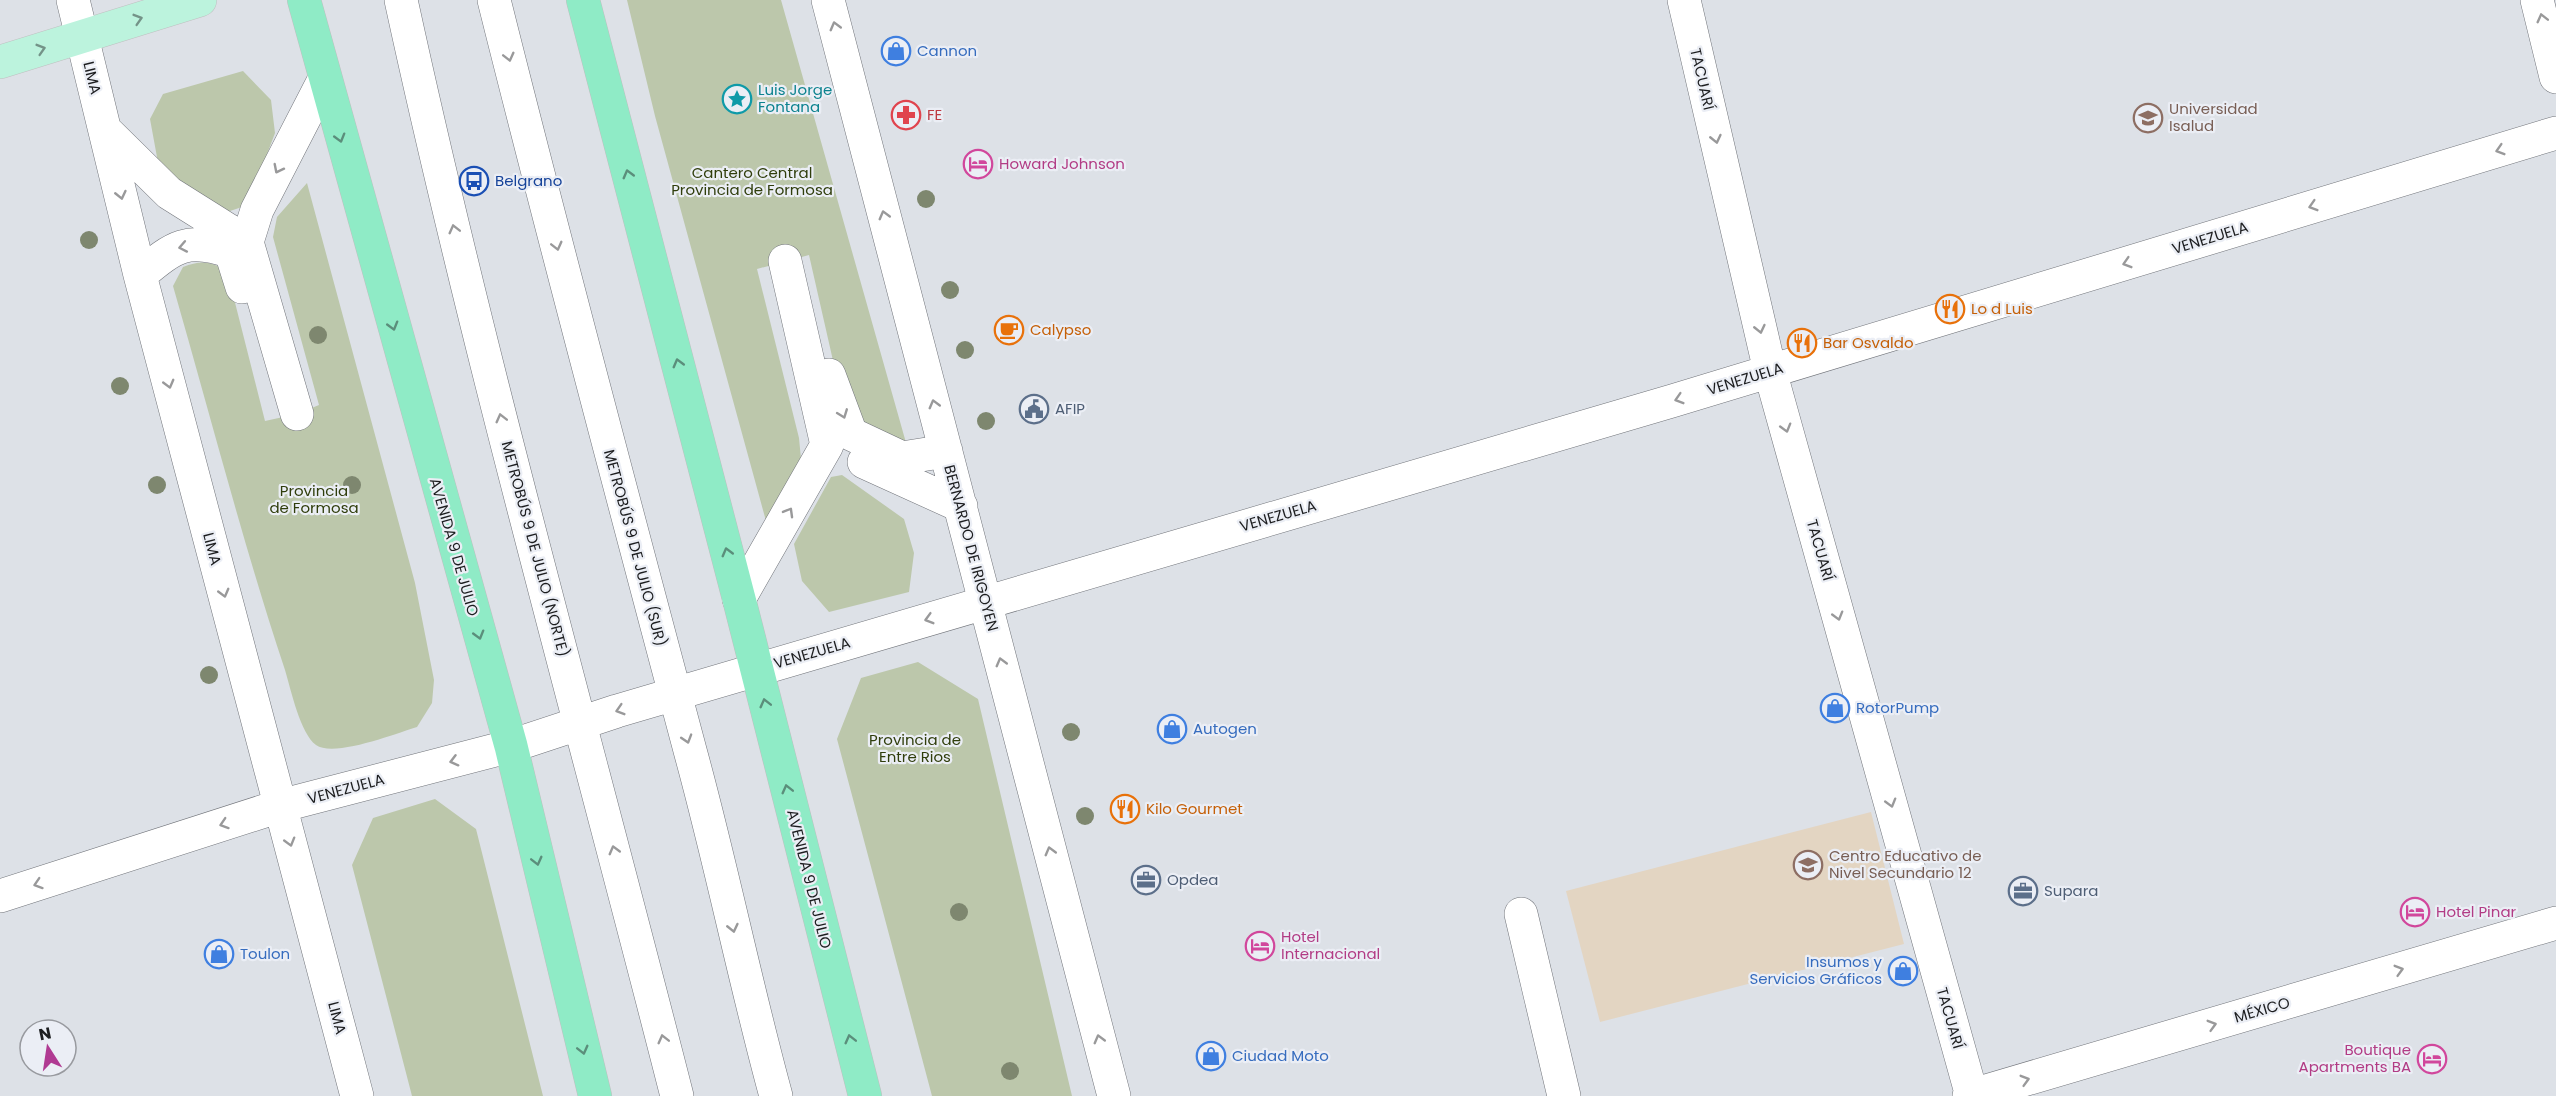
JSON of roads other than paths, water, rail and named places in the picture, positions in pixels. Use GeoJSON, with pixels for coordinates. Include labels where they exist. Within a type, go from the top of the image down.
{"type":"FeatureCollection","features":[{"type":"Feature","properties":{"kind":"highway","name":"AVENIDA 9 DE JULIO"},"geometry":{"type":"LineString","coordinates":[[304,0],[324,80],[511,746],[595,1096]]}},
{"type":"Feature","properties":{"kind":"highway","name":"AVENIDA 9 DE JULIO"},"geometry":{"type":"LineString","coordinates":[[583,0],[739,599],[865,1096]]}},
{"type":"Feature","properties":{"kind":"main road"},"geometry":{"type":"LineString","coordinates":[[0,62],[200,0]]}},
{"type":"Feature","properties":{"kind":"street","name":"LIMA"},"geometry":{"type":"LineString","coordinates":[[73,0],[140,275],[357,1096]]}},
{"type":"Feature","properties":{"kind":"street","name":"METROBÚS 9 DE JULIO (NORTE)"},"geometry":{"type":"LineString","coordinates":[[401,0],[447,202],[677,1096]]}},
{"type":"Feature","properties":{"kind":"street","name":"METROBÚS 9 DE JULIO (SUR)"},"geometry":{"type":"LineString","coordinates":[[494,0],[691,753],[753,1011],[776,1096]]}},
{"type":"Feature","properties":{"kind":"street","name":"BERNARDO DE IRIGOYEN"},"geometry":{"type":"LineString","coordinates":[[828,0],[1114,1096]]}},
{"type":"Feature","properties":{"kind":"street","name":"TACUARÍ"},"geometry":{"type":"LineString","coordinates":[[1684,0],[1770,371],[1971,1096]]}},
{"type":"Feature","properties":{"kind":"street"},"geometry":{"type":"LineString","coordinates":[[2537,0],[2556,77]]}},
{"type":"Feature","properties":{"kind":"street"},"geometry":{"type":"LineString","coordinates":[[140,275],[173,249],[206,243],[231,252],[264,362],[297,414],[246,242],[257,210],[324,80]]}},
{"type":"Feature","properties":{"kind":"street"},"geometry":{"type":"LineString","coordinates":[[106,131],[169,193],[246,242]]}},
{"type":"Feature","properties":{"kind":"street","name":"VENEZUELA"},"geometry":{"type":"LineString","coordinates":[[0,896],[280,806],[511,746],[674,694],[1770,371],[2556,133]]}},
{"type":"Feature","properties":{"kind":"street"},"geometry":{"type":"LineString","coordinates":[[739,599],[827,445],[785,261],[851,434],[902,458],[946,451]]}},
{"type":"Feature","properties":{"kind":"street"},"geometry":{"type":"LineString","coordinates":[[827,445],[961,506]]}},
{"type":"Feature","properties":{"kind":"street"},"geometry":{"type":"LineString","coordinates":[[1521,914],[1564,1096]]}},
{"type":"Feature","properties":{"kind":"street","name":"MÉXICO"},"geometry":{"type":"LineString","coordinates":[[1971,1096],[2556,923]]}},
{"type":"Feature","properties":{"kind":"place","name":"Cannon"},"geometry":{"type":"Point","coordinates":[896,51]}},
{"type":"Feature","properties":{"kind":"place","name":"Luis Jorge Fontana"},"geometry":{"type":"Point","coordinates":[737,99]}},
{"type":"Feature","properties":{"kind":"place","name":"FE"},"geometry":{"type":"Point","coordinates":[906,115]}},
{"type":"Feature","properties":{"kind":"place","name":"Universidad Isalud"},"geometry":{"type":"Point","coordinates":[2148,118]}},
{"type":"Feature","properties":{"kind":"place","name":"Howard Johnson"},"geometry":{"type":"Point","coordinates":[978,164]}},
{"type":"Feature","properties":{"kind":"place","name":"Belgrano"},"geometry":{"type":"Point","coordinates":[474,181]}},
{"type":"Feature","properties":{"kind":"place","name":"Lo d Luis"},"geometry":{"type":"Point","coordinates":[1950,309]}},
{"type":"Feature","properties":{"kind":"place","name":"Calypso"},"geometry":{"type":"Point","coordinates":[1009,330]}},
{"type":"Feature","properties":{"kind":"place","name":"Bar Osvaldo"},"geometry":{"type":"Point","coordinates":[1802,343]}},
{"type":"Feature","properties":{"kind":"place","name":"AFIP"},"geometry":{"type":"Point","coordinates":[1034,409]}},
{"type":"Feature","properties":{"kind":"place","name":"RotorPump"},"geometry":{"type":"Point","coordinates":[1835,708]}},
{"type":"Feature","properties":{"kind":"place","name":"Autogen"},"geometry":{"type":"Point","coordinates":[1172,729]}},
{"type":"Feature","properties":{"kind":"place","name":"Kilo Gourmet"},"geometry":{"type":"Point","coordinates":[1125,809]}},
{"type":"Feature","properties":{"kind":"place","name":"Centro Educativo de Nivel Secundario 12"},"geometry":{"type":"Point","coordinates":[1808,865]}},
{"type":"Feature","properties":{"kind":"place","name":"Opdea"},"geometry":{"type":"Point","coordinates":[1146,880]}},
{"type":"Feature","properties":{"kind":"place","name":"Supara"},"geometry":{"type":"Point","coordinates":[2023,891]}},
{"type":"Feature","properties":{"kind":"place","name":"Hotel Pinar"},"geometry":{"type":"Point","coordinates":[2415,912]}},
{"type":"Feature","properties":{"kind":"place","name":"Hotel Internacional"},"geometry":{"type":"Point","coordinates":[1260,946]}},
{"type":"Feature","properties":{"kind":"place","name":"Toulon"},"geometry":{"type":"Point","coordinates":[219,954]}},
{"type":"Feature","properties":{"kind":"place","name":"Insumos y Servicios Gráficos"},"geometry":{"type":"Point","coordinates":[1903,971]}},
{"type":"Feature","properties":{"kind":"place","name":"Ciudad Moto"},"geometry":{"type":"Point","coordinates":[1211,1056]}},
{"type":"Feature","properties":{"kind":"place","name":"Boutique Apartments BA"},"geometry":{"type":"Point","coordinates":[2432,1059]}},
{"type":"Feature","properties":{"kind":"park label","name":"Cantero Central Provincia de Formosa"},"geometry":{"type":"Point","coordinates":[752,182]}},
{"type":"Feature","properties":{"kind":"park label","name":"Provincia de Formosa"},"geometry":{"type":"Point","coordinates":[314,500]}},
{"type":"Feature","properties":{"kind":"park label","name":"Provincia de Entre Rios"},"geometry":{"type":"Point","coordinates":[915,748]}}]}
